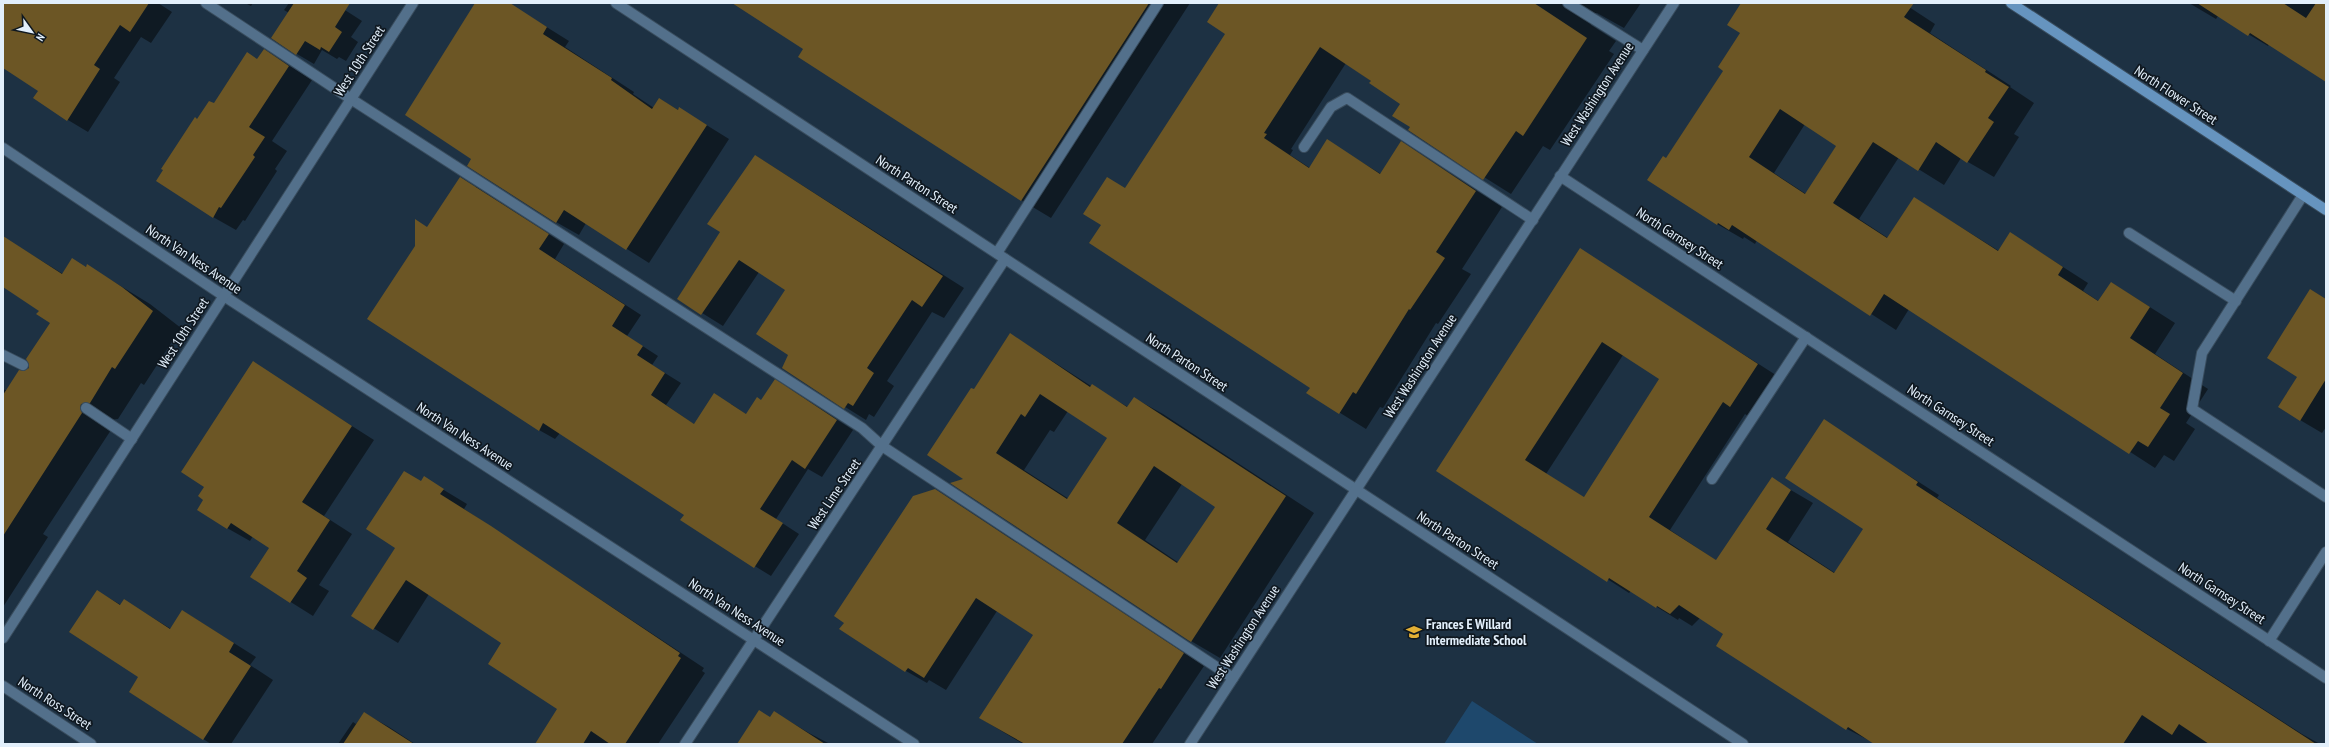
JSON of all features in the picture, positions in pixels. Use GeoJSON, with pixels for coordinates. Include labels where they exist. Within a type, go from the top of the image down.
{"type":"FeatureCollection","features":[{"type":"Feature","properties":{"kind":"main road","name":"North Flower Street"},"geometry":{"type":"LineString","coordinates":[[2010,3],[2326,210]]}},
{"type":"Feature","properties":{"kind":"street"},"geometry":{"type":"LineString","coordinates":[[206,3],[351,99],[862,428],[882,446],[1233,678]]}},
{"type":"Feature","properties":{"kind":"street","name":"West 10th Street"},"geometry":{"type":"LineString","coordinates":[[3,638],[413,3]]}},
{"type":"Feature","properties":{"kind":"street","name":"North Parton Street"},"geometry":{"type":"LineString","coordinates":[[616,3],[1743,744]]}},
{"type":"Feature","properties":{"kind":"street","name":"West Lime Street"},"geometry":{"type":"LineString","coordinates":[[685,744],[882,446],[1158,3]]}},
{"type":"Feature","properties":{"kind":"street"},"geometry":{"type":"LineString","coordinates":[[1568,3],[1643,50]]}},
{"type":"Feature","properties":{"kind":"street","name":"West Washington Avenue"},"geometry":{"type":"LineString","coordinates":[[1190,744],[1674,3]]}},
{"type":"Feature","properties":{"kind":"street"},"geometry":{"type":"LineString","coordinates":[[1304,147],[1331,107],[1347,98],[1533,220]]}},
{"type":"Feature","properties":{"kind":"street","name":"North Van Ness Avenue"},"geometry":{"type":"LineString","coordinates":[[3,148],[224,296],[914,744]]}},
{"type":"Feature","properties":{"kind":"street","name":"North Garnsey Street"},"geometry":{"type":"LineString","coordinates":[[1560,176],[2326,678]]}},
{"type":"Feature","properties":{"kind":"street"},"geometry":{"type":"LineString","coordinates":[[2303,196],[2202,353],[2192,409],[2326,497]]}},
{"type":"Feature","properties":{"kind":"street"},"geometry":{"type":"LineString","coordinates":[[2129,233],[2236,301]]}},
{"type":"Feature","properties":{"kind":"street"},"geometry":{"type":"LineString","coordinates":[[1712,479],[1806,337]]}},
{"type":"Feature","properties":{"kind":"street"},"geometry":{"type":"LineString","coordinates":[[3,355],[23,365]]}},
{"type":"Feature","properties":{"kind":"street"},"geometry":{"type":"LineString","coordinates":[[86,408],[132,438]]}},
{"type":"Feature","properties":{"kind":"street"},"geometry":{"type":"LineString","coordinates":[[2269,641],[2326,552]]}},
{"type":"Feature","properties":{"kind":"street","name":"North Ross Street"},"geometry":{"type":"LineString","coordinates":[[3,686],[91,744]]}},
{"type":"Feature","properties":{"kind":"shaded area"},"geometry":{"type":"Polygon","coordinates":[[[1472,701],[1538,744],[1444,744],[1472,701]]]}},
{"type":"Feature","properties":{"kind":"building"},"geometry":{"type":"Polygon","coordinates":[[[3,3],[149,3],[130,32],[120,25],[94,65],[100,69],[67,121],[33,98],[38,91],[3,68],[3,3]]]}},
{"type":"Feature","properties":{"kind":"building"},"geometry":{"type":"Polygon","coordinates":[[[294,3],[350,3],[335,27],[342,32],[329,52],[321,47],[320,50],[305,41],[296,55],[271,38],[294,3]]]}},
{"type":"Feature","properties":{"kind":"building"},"geometry":{"type":"Polygon","coordinates":[[[475,3],[510,3],[547,27],[543,34],[612,78],[611,80],[652,109],[659,98],[678,110],[679,107],[707,125],[626,250],[564,210],[556,223],[467,166],[471,159],[405,115],[475,3]]]}},
{"type":"Feature","properties":{"kind":"building"},"geometry":{"type":"Polygon","coordinates":[[[732,3],[1149,3],[1021,201],[798,57],[803,49],[732,3]]]}},
{"type":"Feature","properties":{"kind":"building"},"geometry":{"type":"Polygon","coordinates":[[[1219,3],[1534,3],[1587,38],[1523,136],[1516,131],[1483,180],[1408,130],[1410,127],[1392,116],[1400,104],[1369,83],[1371,81],[1320,47],[1264,133],[1267,134],[1264,138],[1309,168],[1327,139],[1380,174],[1401,141],[1476,191],[1436,252],[1445,258],[1410,310],[1409,309],[1356,394],[1353,392],[1339,414],[1306,393],[1310,388],[1089,243],[1101,225],[1083,214],[1107,177],[1125,188],[1225,34],[1207,22],[1219,3]]]}},
{"type":"Feature","properties":{"kind":"building"},"geometry":{"type":"Polygon","coordinates":[[[1741,3],[1914,3],[1904,17],[1986,70],[1985,72],[2009,87],[1988,118],[1994,122],[1967,163],[1936,142],[1918,171],[1873,142],[1833,203],[1887,238],[1914,197],[1998,251],[2010,232],[2063,267],[2058,275],[2098,301],[2111,282],[2150,307],[2130,338],[2183,373],[2160,408],[2170,414],[2148,447],[2138,441],[2129,454],[1884,294],[1870,316],[1732,225],[1729,230],[1718,223],[1717,225],[1647,180],[1663,156],[1666,158],[1723,71],[1718,67],[1740,33],[1727,25],[1741,3]],[[1780,109],[1749,157],[1805,194],[1836,146],[1780,109]]]}},
{"type":"Feature","properties":{"kind":"building"},"geometry":{"type":"Polygon","coordinates":[[[2197,3],[2283,3],[2306,18],[2316,3],[2326,3],[2326,82],[2250,33],[2248,36],[2197,3]]]}},
{"type":"Feature","properties":{"kind":"building"},"geometry":{"type":"Polygon","coordinates":[[[264,49],[289,66],[249,127],[265,137],[253,155],[255,157],[221,208],[219,207],[213,218],[156,181],[163,170],[161,169],[195,117],[197,119],[209,101],[214,103],[247,52],[257,59],[264,49]]]}},
{"type":"Feature","properties":{"kind":"building"},"geometry":{"type":"Polygon","coordinates":[[[755,155],[943,276],[922,307],[912,300],[867,368],[874,373],[853,406],[848,403],[844,409],[782,368],[788,355],[756,334],[785,290],[739,260],[701,315],[677,299],[720,232],[707,224],[755,155]]]}},
{"type":"Feature","properties":{"kind":"building"},"geometry":{"type":"Polygon","coordinates":[[[460,177],[549,234],[539,249],[625,305],[612,326],[643,346],[637,355],[665,373],[651,395],[694,424],[714,393],[746,414],[757,397],[761,400],[775,379],[837,420],[805,469],[792,460],[760,509],[783,523],[754,568],[680,520],[684,515],[543,423],[539,431],[367,319],[415,246],[415,219],[427,227],[460,177]]]}},
{"type":"Feature","properties":{"kind":"building"},"geometry":{"type":"Polygon","coordinates":[[[3,236],[62,274],[72,258],[86,267],[87,264],[122,287],[153,311],[115,369],[112,367],[90,403],[81,404],[80,408],[82,413],[3,536],[3,395],[19,370],[24,371],[29,368],[29,364],[26,359],[50,323],[36,314],[39,311],[3,287],[3,236]]]}},
{"type":"Feature","properties":{"kind":"building"},"geometry":{"type":"Polygon","coordinates":[[[1580,248],[1758,364],[1730,407],[1723,402],[1649,517],[1716,560],[1772,477],[1791,490],[1766,529],[1834,573],[1863,529],[1785,478],[1824,419],[1918,482],[1916,485],[2316,744],[2209,744],[2179,724],[2172,735],[2142,715],[2123,744],[1874,744],[1848,727],[1846,730],[1716,646],[1723,634],[1679,605],[1670,614],[1657,606],[1656,608],[1609,578],[1607,582],[1436,471],[1580,248]],[[1602,342],[1525,460],[1584,497],[1659,379],[1602,342]]]}},
{"type":"Feature","properties":{"kind":"building"},"geometry":{"type":"Polygon","coordinates":[[[2310,289],[2326,299],[2326,379],[2300,421],[2278,407],[2297,377],[2267,358],[2310,289]]]}},
{"type":"Feature","properties":{"kind":"building"},"geometry":{"type":"Polygon","coordinates":[[[1010,333],[1090,387],[1092,384],[1127,407],[1134,397],[1286,496],[1191,642],[950,483],[963,479],[927,455],[971,388],[974,389],[1010,333]],[[1040,394],[1025,417],[1021,414],[996,453],[1067,499],[1107,438],[1040,394]],[[1154,466],[1117,523],[1177,563],[1215,507],[1154,466]]]}},
{"type":"Feature","properties":{"kind":"building"},"geometry":{"type":"Polygon","coordinates":[[[253,361],[352,426],[302,502],[330,520],[297,571],[307,578],[290,603],[250,577],[269,548],[231,523],[227,529],[197,510],[203,500],[198,496],[204,487],[181,472],[253,361]]]}},
{"type":"Feature","properties":{"kind":"building"},"geometry":{"type":"Polygon","coordinates":[[[404,471],[421,481],[424,476],[444,489],[440,494],[491,526],[680,653],[678,656],[681,658],[625,744],[610,744],[591,731],[583,744],[535,744],[557,709],[488,664],[501,643],[406,580],[373,630],[351,616],[395,548],[366,529],[404,471]]]}},
{"type":"Feature","properties":{"kind":"building"},"geometry":{"type":"Polygon","coordinates":[[[935,489],[1184,653],[1161,689],[1159,688],[1122,744],[1025,744],[979,718],[1033,635],[976,598],[924,678],[908,668],[905,672],[839,629],[844,623],[834,616],[913,496],[935,489]]]}},
{"type":"Feature","properties":{"kind":"building"},"geometry":{"type":"Polygon","coordinates":[[[97,590],[120,605],[124,599],[170,629],[182,610],[234,643],[229,652],[251,666],[203,740],[129,692],[138,677],[69,632],[97,590]]]}},
{"type":"Feature","properties":{"kind":"building"},"geometry":{"type":"Polygon","coordinates":[[[759,710],[770,717],[774,711],[825,744],[737,744],[759,710]]]}},
{"type":"Feature","properties":{"kind":"building"},"geometry":{"type":"Polygon","coordinates":[[[364,712],[414,744],[343,744],[364,712]]]}},
{"type":"Feature","properties":{"kind":"place","name":"Frances E Willard Intermediate School"},"geometry":{"type":"Point","coordinates":[1414,632]}}]}
